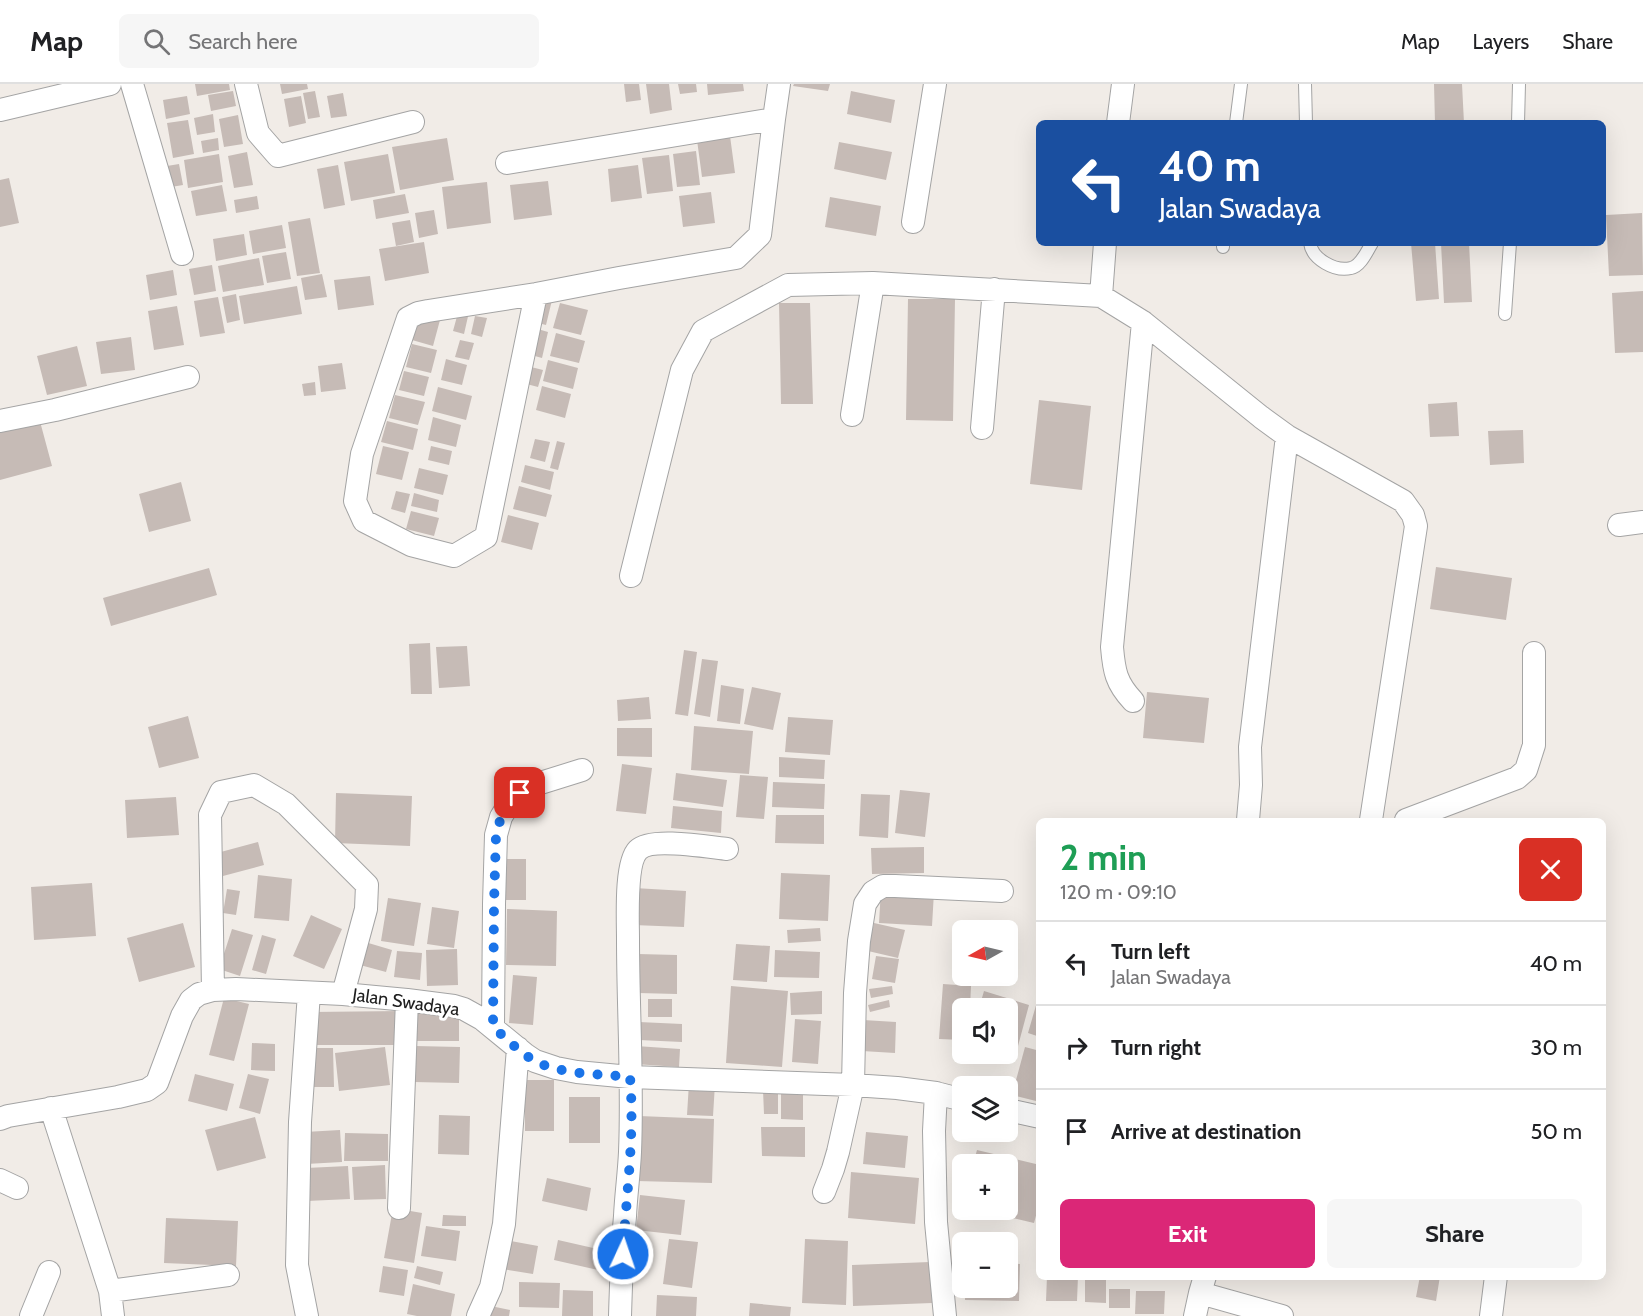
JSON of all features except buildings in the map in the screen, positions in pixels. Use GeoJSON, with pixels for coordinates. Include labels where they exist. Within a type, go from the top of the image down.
{"type":"FeatureCollection","features":[{"type":"Feature","properties":{"kind":"street"},"geometry":{"type":"LineString","coordinates":[[0,110],[110,84]]}},
{"type":"Feature","properties":{"kind":"street"},"geometry":{"type":"LineString","coordinates":[[132,84],[182,254]]}},
{"type":"Feature","properties":{"kind":"street"},"geometry":{"type":"LineString","coordinates":[[246,84],[258,133],[278,156],[413,122]]}},
{"type":"Feature","properties":{"kind":"street"},"geometry":{"type":"LineString","coordinates":[[536,294],[486,537],[454,556],[411,545],[364,521],[355,501],[362,454],[408,318],[428,311],[736,258],[759,235],[780,84]]}},
{"type":"Feature","properties":{"kind":"street"},"geometry":{"type":"LineString","coordinates":[[913,222],[934,84]]}},
{"type":"Feature","properties":{"kind":"street"},"geometry":{"type":"LineString","coordinates":[[1118,120],[1123,84]]}},
{"type":"Feature","properties":{"kind":"street"},"geometry":{"type":"LineString","coordinates":[[507,163],[774,119]]}},
{"type":"Feature","properties":{"kind":"street"},"geometry":{"type":"LineString","coordinates":[[1101,296],[1105,246]]}},
{"type":"Feature","properties":{"kind":"street"},"geometry":{"type":"LineString","coordinates":[[852,415],[873,283]]}},
{"type":"Feature","properties":{"kind":"street"},"geometry":{"type":"LineString","coordinates":[[631,576],[682,370],[703,331],[788,285],[873,283],[1101,296],[1143,322],[1287,436],[1403,501],[1413,515],[1416,526],[1371,818]]}},
{"type":"Feature","properties":{"kind":"street"},"geometry":{"type":"LineString","coordinates":[[982,428],[994,289]]}},
{"type":"Feature","properties":{"kind":"street"},"geometry":{"type":"LineString","coordinates":[[1133,701],[1116,677],[1112,647],[1143,322]]}},
{"type":"Feature","properties":{"kind":"street"},"geometry":{"type":"LineString","coordinates":[[0,421],[55,410],[188,377]]}},
{"type":"Feature","properties":{"kind":"street"},"geometry":{"type":"LineString","coordinates":[[1248,818],[1251,784],[1250,747],[1287,436]]}},
{"type":"Feature","properties":{"kind":"street"},"geometry":{"type":"LineString","coordinates":[[1619,525],[1643,522]]}},
{"type":"Feature","properties":{"kind":"street"},"geometry":{"type":"LineString","coordinates":[[1411,818],[1517,778],[1526,770],[1534,745],[1534,653]]}},
{"type":"Feature","properties":{"kind":"street"},"geometry":{"type":"LineString","coordinates":[[493,1027],[496,835],[501,817],[520,793],[534,785],[582,770]]}},
{"type":"Feature","properties":{"kind":"street"},"geometry":{"type":"LineString","coordinates":[[213,990],[210,815],[221,792],[254,785],[286,804],[367,885],[366,909],[342,994]]}},
{"type":"Feature","properties":{"kind":"street"},"geometry":{"type":"LineString","coordinates":[[620,1316],[630,1155],[628,939],[630,862],[638,849],[644,845],[670,844],[727,849]]}},
{"type":"Feature","properties":{"kind":"street"},"geometry":{"type":"LineString","coordinates":[[824,1192],[838,1152],[853,1085],[855,993],[859,940],[865,904],[873,892],[883,886],[1002,891]]}},
{"type":"Feature","properties":{"kind":"street","name":"Jalan Swadaya"},"geometry":{"type":"LineString","coordinates":[[0,1119],[147,1090],[157,1083],[190,1000],[199,994],[213,990],[236,989],[342,994],[407,1000],[464,1009],[482,1018],[535,1061],[556,1068],[630,1077],[853,1085],[936,1093],[952,1097]]}},
{"type":"Feature","properties":{"kind":"street"},"geometry":{"type":"LineString","coordinates":[[307,1316],[297,1265],[300,1122],[309,993]]}},
{"type":"Feature","properties":{"kind":"street"},"geometry":{"type":"LineString","coordinates":[[399,1208],[407,1000]]}},
{"type":"Feature","properties":{"kind":"street"},"geometry":{"type":"LineString","coordinates":[[478,1316],[491,1287],[504,1224],[518,1048]]}},
{"type":"Feature","properties":{"kind":"street"},"geometry":{"type":"LineString","coordinates":[[936,1093],[934,1131],[936,1222],[945,1316]]}},
{"type":"Feature","properties":{"kind":"street"},"geometry":{"type":"LineString","coordinates":[[51,1108],[110,1291],[113,1316]]}},
{"type":"Feature","properties":{"kind":"street"},"geometry":{"type":"LineString","coordinates":[[1018,1112],[1036,1116]]}},
{"type":"Feature","properties":{"kind":"street"},"geometry":{"type":"LineString","coordinates":[[32,1316],[49,1272]]}},
{"type":"Feature","properties":{"kind":"street"},"geometry":{"type":"LineString","coordinates":[[110,1291],[228,1275]]}},
{"type":"Feature","properties":{"kind":"street"},"geometry":{"type":"LineString","coordinates":[[1491,1316],[1496,1280]]}},
{"type":"Feature","properties":{"kind":"street"},"geometry":{"type":"LineString","coordinates":[[1195,1316],[1203,1285],[1282,1316]]}},
{"type":"Feature","properties":{"kind":"lane"},"geometry":{"type":"LineString","coordinates":[[1236,120],[1241,84]]}},
{"type":"Feature","properties":{"kind":"lane"},"geometry":{"type":"LineString","coordinates":[[1305,84],[1306,120]]}},
{"type":"Feature","properties":{"kind":"lane"},"geometry":{"type":"LineString","coordinates":[[1518,120],[1519,84]]}},
{"type":"Feature","properties":{"kind":"lane"},"geometry":{"type":"LineString","coordinates":[[1310,246],[1320,261],[1341,268],[1352,268],[1362,260],[1370,246]]}},
{"type":"Feature","properties":{"kind":"lane"},"geometry":{"type":"LineString","coordinates":[[1505,314],[1510,246]]}},
{"type":"Feature","properties":{"kind":"route"},"geometry":{"type":"LineString","coordinates":[[520,793],[501,817],[496,835],[493,1027],[526,1055],[544,1065],[577,1072],[630,1077],[630,1155],[623,1254]]}}]}
